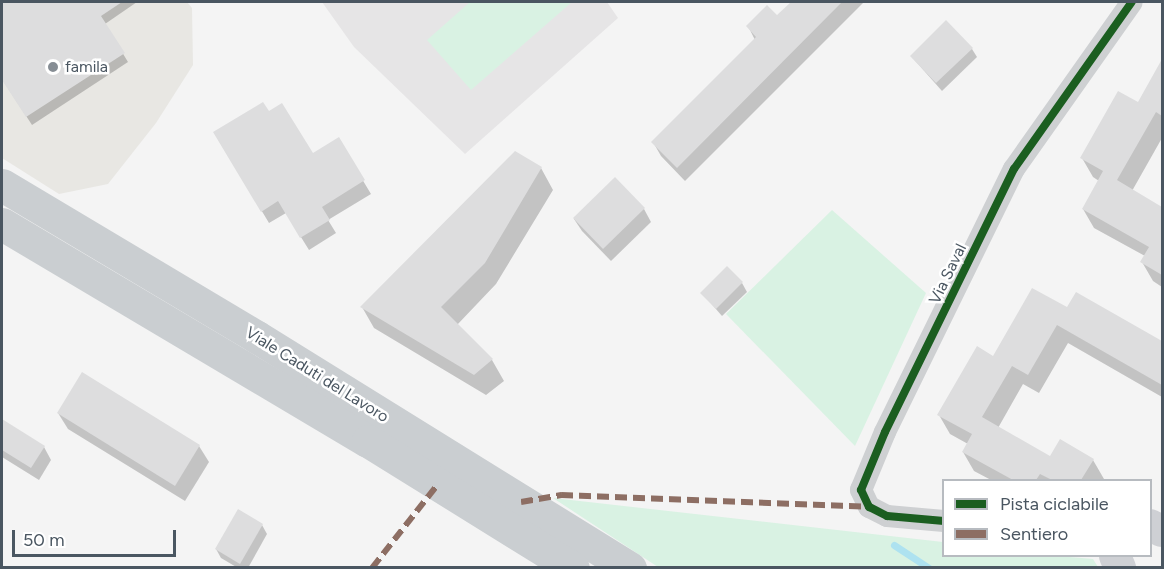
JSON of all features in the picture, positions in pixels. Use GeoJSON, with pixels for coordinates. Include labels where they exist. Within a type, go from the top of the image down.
{"type":"FeatureCollection","features":[{"type":"Feature","properties":{"kind":"main road","name":"Viale Caduti del Lavoro"},"geometry":{"type":"LineString","coordinates":[[2,185],[256,337],[630,567]]}},
{"type":"Feature","properties":{"kind":"main road","name":"Viale Caduti del Lavoro"},"geometry":{"type":"LineString","coordinates":[[2,224],[368,441],[573,567]]}},
{"type":"Feature","properties":{"kind":"street","name":"Via Saval"},"geometry":{"type":"LineString","coordinates":[[942,521],[886,516],[869,507],[861,490],[885,432],[1014,169],[1132,2]]}},
{"type":"Feature","properties":{"kind":"shaded area"},"geometry":{"type":"Polygon","coordinates":[[[2,2],[187,2],[192,8],[193,65],[156,123],[108,184],[59,194],[2,158],[2,2]]]}},
{"type":"Feature","properties":{"kind":"shaded area"},"geometry":{"type":"Polygon","coordinates":[[[322,2],[607,2],[618,18],[465,154],[354,47],[322,2]]]}},
{"type":"Feature","properties":{"kind":"green space"},"geometry":{"type":"Polygon","coordinates":[[[470,2],[572,2],[471,90],[427,40],[470,2]]]}},
{"type":"Feature","properties":{"kind":"green space"},"geometry":{"type":"Polygon","coordinates":[[[832,210],[926,293],[855,446],[726,314],[832,210]]]}},
{"type":"Feature","properties":{"kind":"green space"},"geometry":{"type":"Polygon","coordinates":[[[553,498],[942,542],[942,557],[1070,557],[1093,559],[1098,567],[658,567],[553,498]]]}},
{"type":"Feature","properties":{"kind":"building","name":"famila"},"geometry":{"type":"Polygon","coordinates":[[[2,2],[122,2],[101,16],[125,53],[26,117],[2,80],[2,2]]]}},
{"type":"Feature","properties":{"kind":"building"},"geometry":{"type":"Polygon","coordinates":[[[791,2],[842,2],[677,168],[651,142],[756,37],[746,26],[767,5],[777,15],[791,2]]]}},
{"type":"Feature","properties":{"kind":"building"},"geometry":{"type":"Polygon","coordinates":[[[946,20],[973,48],[936,83],[910,56],[946,20]]]}},
{"type":"Feature","properties":{"kind":"building"},"geometry":{"type":"Polygon","coordinates":[[[1162,59],[1162,116],[1156,112],[1117,180],[1162,207],[1162,275],[1140,262],[1149,247],[1082,209],[1103,171],[1080,158],[1118,91],[1138,102],[1162,59]]]}},
{"type":"Feature","properties":{"kind":"building"},"geometry":{"type":"Polygon","coordinates":[[[263,102],[269,111],[282,103],[313,153],[339,137],[365,180],[322,207],[330,220],[300,238],[278,201],[261,212],[213,132],[263,102]]]}},
{"type":"Feature","properties":{"kind":"building"},"geometry":{"type":"Polygon","coordinates":[[[515,151],[542,167],[485,263],[441,307],[493,359],[474,375],[360,307],[515,151]]]}},
{"type":"Feature","properties":{"kind":"building"},"geometry":{"type":"Polygon","coordinates":[[[615,177],[645,208],[603,249],[573,218],[615,177]]]}},
{"type":"Feature","properties":{"kind":"building"},"geometry":{"type":"Polygon","coordinates":[[[727,266],[743,282],[716,309],[700,293],[727,266]]]}},
{"type":"Feature","properties":{"kind":"building"},"geometry":{"type":"Polygon","coordinates":[[[1032,288],[1067,307],[1076,292],[1162,341],[1162,385],[1057,325],[1028,375],[1012,366],[982,417],[1050,456],[1060,439],[1094,459],[1082,479],[1050,479],[1040,474],[1037,479],[1011,479],[962,452],[972,434],[937,415],[977,346],[993,356],[1032,288]]]}},
{"type":"Feature","properties":{"kind":"building"},"geometry":{"type":"Polygon","coordinates":[[[82,372],[200,445],[175,486],[57,413],[82,372]]]}},
{"type":"Feature","properties":{"kind":"building"},"geometry":{"type":"Polygon","coordinates":[[[2,419],[45,446],[31,468],[2,450],[2,419]]]}},
{"type":"Feature","properties":{"kind":"building"},"geometry":{"type":"Polygon","coordinates":[[[238,509],[263,524],[240,564],[215,549],[238,509]]]}},
{"type":"Feature","properties":{"kind":"waterway"},"geometry":{"type":"LineString","coordinates":[[894,545],[929,568]]}},
{"type":"Feature","properties":{"kind":"marked path"},"geometry":{"type":"LineString","coordinates":[[372,568],[438,484]]}},
{"type":"Feature","properties":{"kind":"marked path"},"geometry":{"type":"LineString","coordinates":[[521,502],[561,495],[869,507]]}},
{"type":"Feature","properties":{"kind":"cycle path"},"geometry":{"type":"LineString","coordinates":[[942,521],[887,516],[869,507],[861,490],[885,432],[1014,169],[1132,2]]}},
{"type":"Feature","properties":{"kind":"place","name":"famila"},"geometry":{"type":"Point","coordinates":[53,67]}}]}
